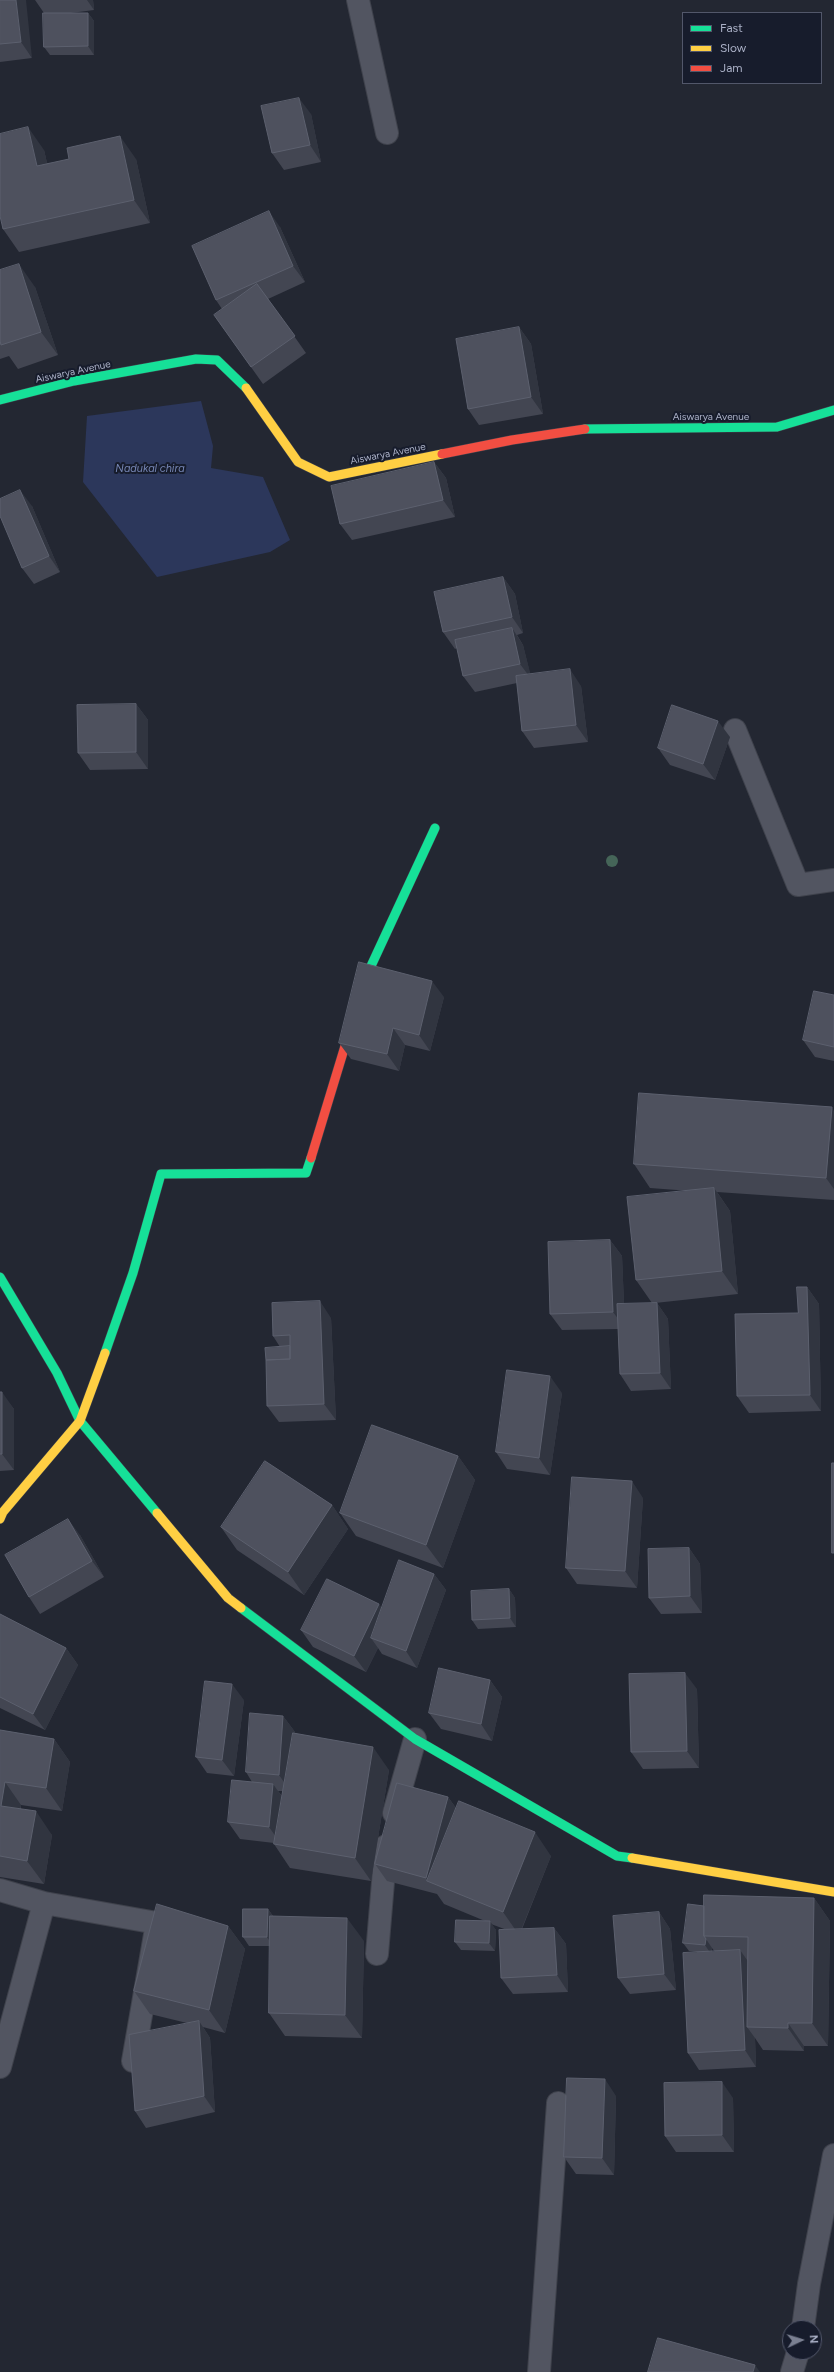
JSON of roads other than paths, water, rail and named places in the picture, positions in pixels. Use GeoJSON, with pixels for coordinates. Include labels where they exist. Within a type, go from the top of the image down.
{"type":"FeatureCollection","features":[{"type":"Feature","properties":{"kind":"street"},"geometry":{"type":"LineString","coordinates":[[358,0],[388,133]]}},
{"type":"Feature","properties":{"kind":"street","name":"Aiswarya Avenue"},"geometry":{"type":"LineString","coordinates":[[0,400],[74,381],[196,359],[218,360],[246,388],[298,462],[329,477],[512,440],[595,428],[777,427],[834,410]]}},
{"type":"Feature","properties":{"kind":"street"},"geometry":{"type":"LineString","coordinates":[[735,730],[798,885],[834,880]]}},
{"type":"Feature","properties":{"kind":"street"},"geometry":{"type":"LineString","coordinates":[[0,1519],[3,1512],[80,1422],[133,1273],[161,1174],[306,1173],[365,979],[435,828]]}},
{"type":"Feature","properties":{"kind":"street"},"geometry":{"type":"LineString","coordinates":[[0,1277],[57,1373],[80,1422],[228,1598],[415,1739],[617,1856],[834,1892]]}},
{"type":"Feature","properties":{"kind":"street"},"geometry":{"type":"LineString","coordinates":[[376,1954],[387,1837],[415,1739]]}},
{"type":"Feature","properties":{"kind":"street"},"geometry":{"type":"LineString","coordinates":[[0,1890],[44,1903],[156,1923],[132,2071]]}},
{"type":"Feature","properties":{"kind":"street"},"geometry":{"type":"LineString","coordinates":[[0,2067],[44,1903]]}},
{"type":"Feature","properties":{"kind":"street"},"geometry":{"type":"LineString","coordinates":[[539,2372],[558,2103]]}},
{"type":"Feature","properties":{"kind":"street"},"geometry":{"type":"LineString","coordinates":[[804,2320],[809,2284],[834,2155]]}},
{"type":"Feature","properties":{"kind":"street"},"geometry":{"type":"LineString","coordinates":[[792,2372],[796,2360]]}},
{"type":"Feature","properties":{"kind":"water","name":"Nadukal chira"},"geometry":{"type":"Polygon","coordinates":[[[201,401],[213,446],[211,468],[263,477],[290,540],[270,552],[157,577],[83,482],[87,416],[201,401]]]}}]}
